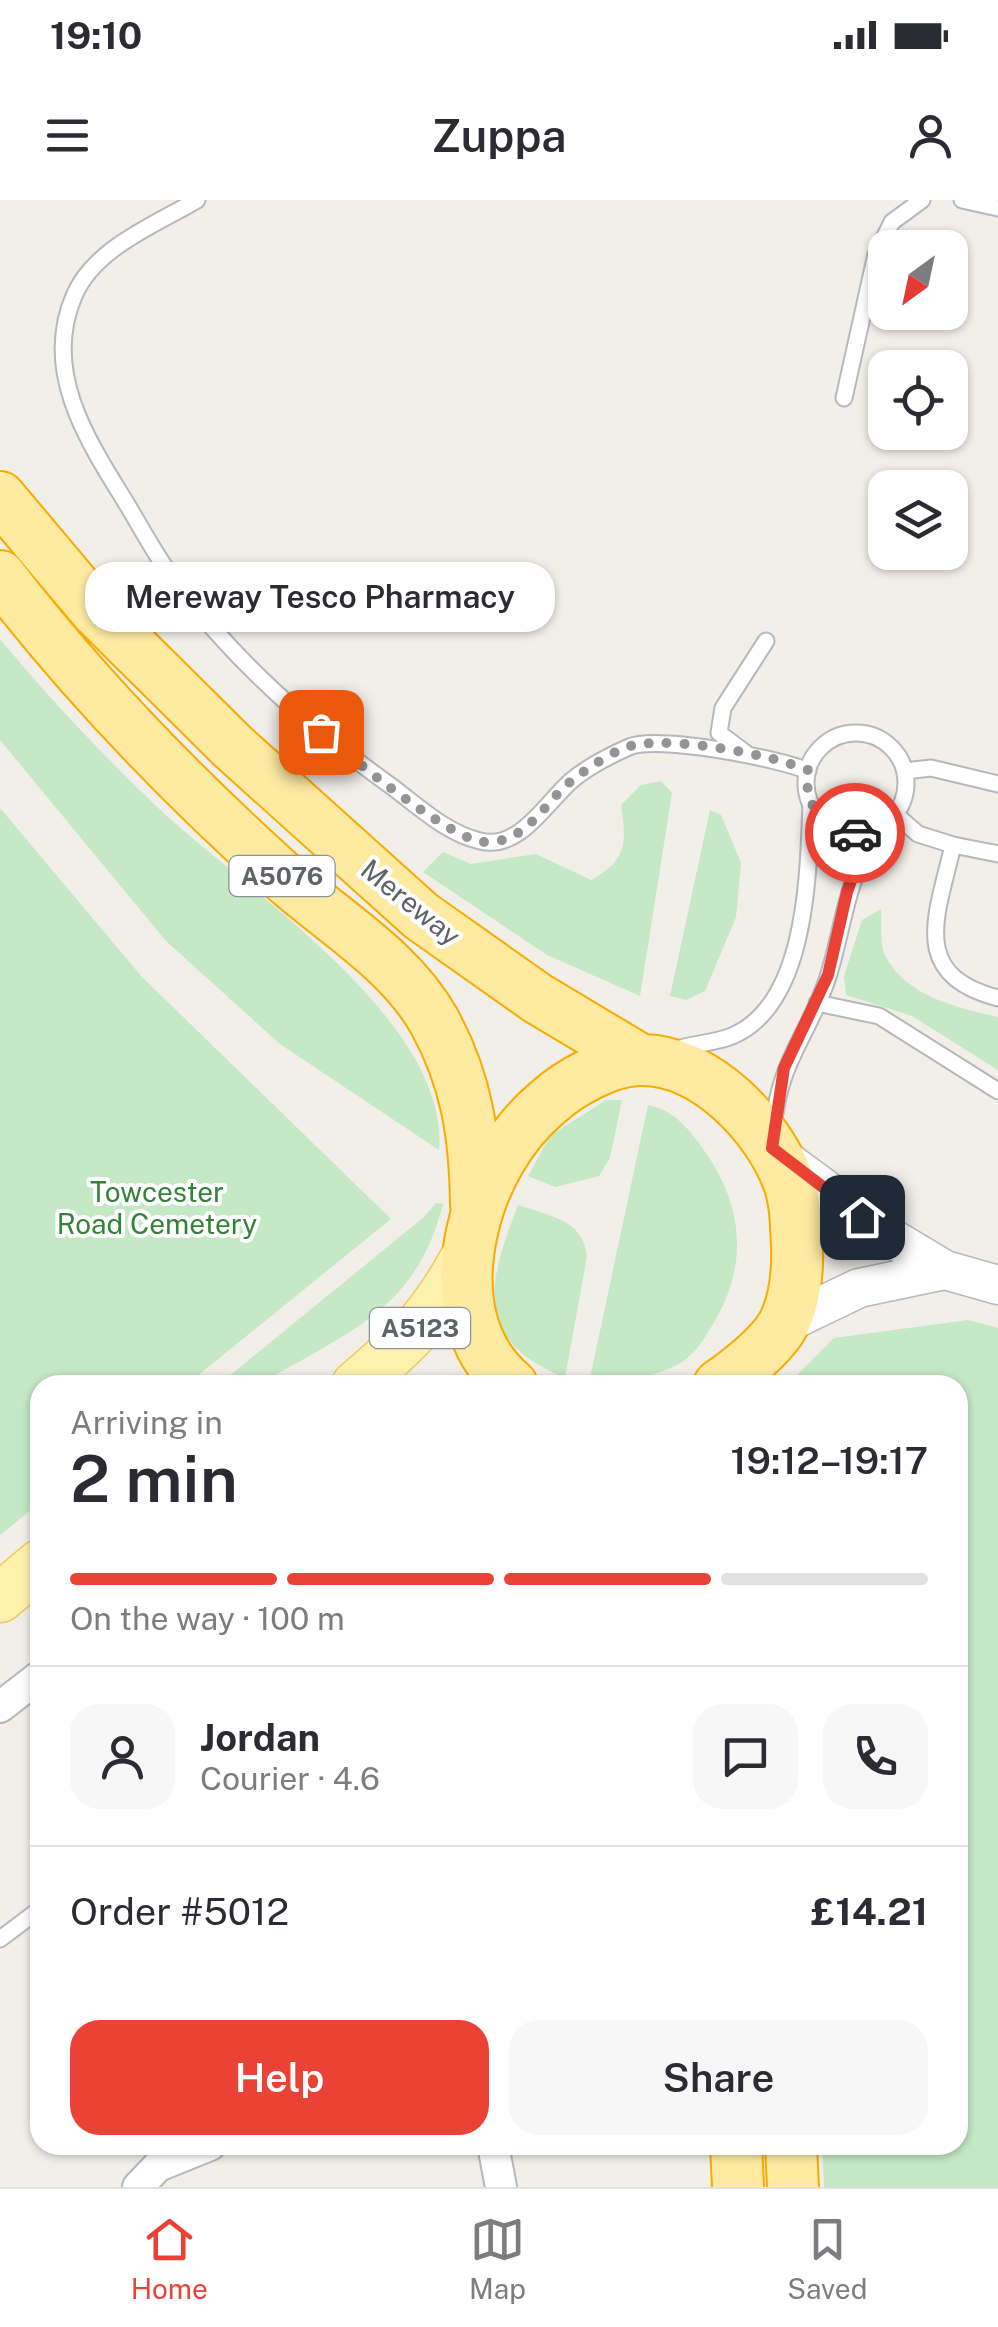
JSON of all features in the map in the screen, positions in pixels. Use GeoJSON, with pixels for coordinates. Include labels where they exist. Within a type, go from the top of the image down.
{"type":"FeatureCollection","features":[{"type":"Feature","properties":{"kind":"highway","name":"Mereway"},"geometry":{"type":"LineString","coordinates":[[0,497],[95,610],[232,746],[421,916],[538,998],[645,1060],[680,1069],[729,1098],[774,1150]]}},
{"type":"Feature","properties":{"kind":"highway","name":"A5076"},"geometry":{"type":"LineString","coordinates":[[0,576],[35,622],[184,784],[284,878],[375,952],[432,1017],[462,1078],[475,1142],[471,1235]]}},
{"type":"Feature","properties":{"kind":"highway"},"geometry":{"type":"LineString","coordinates":[[504,1375],[476,1338],[466,1298],[471,1235],[490,1178],[529,1117],[578,1080],[645,1060]]}},
{"type":"Feature","properties":{"kind":"highway"},"geometry":{"type":"LineString","coordinates":[[772,1375],[779,1330],[794,1289],[797,1247],[789,1184],[774,1150]]}},
{"type":"Feature","properties":{"kind":"highway"},"geometry":{"type":"LineString","coordinates":[[730,1375],[779,1330]]}},
{"type":"Feature","properties":{"kind":"highway"},"geometry":{"type":"LineString","coordinates":[[736,2155],[738,2187]]}},
{"type":"Feature","properties":{"kind":"highway"},"geometry":{"type":"LineString","coordinates":[[791,2155],[793,2187]]}},
{"type":"Feature","properties":{"kind":"main road","name":"A5123"},"geometry":{"type":"LineString","coordinates":[[368,1375],[411,1339],[438,1308],[471,1235]]}},
{"type":"Feature","properties":{"kind":"main road"},"geometry":{"type":"LineString","coordinates":[[0,1598],[30,1572]]}},
{"type":"Feature","properties":{"kind":"street"},"geometry":{"type":"LineString","coordinates":[[774,1150],[890,1237],[945,1270],[998,1285]]}},
{"type":"Feature","properties":{"kind":"street"},"geometry":{"type":"LineString","coordinates":[[779,1330],[859,1288],[945,1270]]}},
{"type":"Feature","properties":{"kind":"street"},"geometry":{"type":"LineString","coordinates":[[0,1707],[30,1684]]}},
{"type":"Feature","properties":{"kind":"street"},"geometry":{"type":"LineString","coordinates":[[138,2187],[158,2166],[185,2155]]}},
{"type":"Feature","properties":{"kind":"street"},"geometry":{"type":"LineString","coordinates":[[495,2155],[502,2187]]}},
{"type":"Feature","properties":{"kind":"lane"},"geometry":{"type":"LineString","coordinates":[[197,200],[105,254],[74,295],[65,333],[66,376],[77,424],[174,581],[278,696],[342,750],[454,832],[485,842],[511,836],[533,822],[573,779],[633,745],[749,755],[784,760],[808,770]]}},
{"type":"Feature","properties":{"kind":"lane"},"geometry":{"type":"LineString","coordinates":[[844,398],[876,254],[892,222],[922,200]]}},
{"type":"Feature","properties":{"kind":"lane"},"geometry":{"type":"LineString","coordinates":[[962,200],[998,208]]}},
{"type":"Feature","properties":{"kind":"lane"},"geometry":{"type":"LineString","coordinates":[[749,755],[719,733],[723,708],[766,641]]}},
{"type":"Feature","properties":{"kind":"lane"},"geometry":{"type":"LineString","coordinates":[[645,1060],[732,1036],[753,1022],[777,991],[793,956],[806,904],[811,804],[808,770],[826,743],[856,733],[887,744],[904,772],[906,786],[888,820],[861,853],[818,1004],[784,1068],[774,1150]]}},
{"type":"Feature","properties":{"kind":"lane"},"geometry":{"type":"LineString","coordinates":[[904,772],[931,768],[998,784]]}},
{"type":"Feature","properties":{"kind":"lane"},"geometry":{"type":"LineString","coordinates":[[811,804],[819,816],[842,831],[870,831],[888,820]]}},
{"type":"Feature","properties":{"kind":"lane"},"geometry":{"type":"LineString","coordinates":[[888,820],[953,845],[998,854]]}},
{"type":"Feature","properties":{"kind":"lane"},"geometry":{"type":"LineString","coordinates":[[953,845],[932,936],[946,969],[967,990],[998,998]]}},
{"type":"Feature","properties":{"kind":"lane"},"geometry":{"type":"LineString","coordinates":[[818,1004],[879,1016],[998,1091]]}},
{"type":"Feature","properties":{"kind":"lane"},"geometry":{"type":"LineString","coordinates":[[0,1939],[30,1916]]}},
{"type":"Feature","properties":{"kind":"green space"},"geometry":{"type":"Polygon","coordinates":[[[0,639],[75,724],[155,805],[334,960],[377,1006],[412,1053],[434,1101],[439,1150],[280,1044],[166,941],[0,740],[0,639]]]}},
{"type":"Feature","properties":{"kind":"green space"},"geometry":{"type":"Polygon","coordinates":[[[661,781],[672,793],[640,996],[547,955],[423,872],[443,852],[471,864],[536,854],[591,880],[612,865],[622,849],[621,805],[641,785],[661,781]]]}},
{"type":"Feature","properties":{"kind":"green space","name":"Towcester Road Cemetery"},"geometry":{"type":"Polygon","coordinates":[[[0,808],[142,977],[391,1219],[198,1375],[30,1375],[30,1511],[0,1535],[0,808]]]}},
{"type":"Feature","properties":{"kind":"green space"},"geometry":{"type":"Polygon","coordinates":[[[710,810],[721,815],[741,863],[736,917],[705,991],[686,1000],[670,996],[710,810]]]}},
{"type":"Feature","properties":{"kind":"green space"},"geometry":{"type":"Polygon","coordinates":[[[881,909],[884,952],[895,971],[935,999],[998,1017],[998,1070],[912,1016],[846,995],[844,976],[862,920],[881,909]]]}},
{"type":"Feature","properties":{"kind":"green space"},"geometry":{"type":"Polygon","coordinates":[[[606,1100],[622,1100],[610,1158],[599,1176],[555,1187],[528,1176],[550,1136],[606,1100]]]}},
{"type":"Feature","properties":{"kind":"green space"},"geometry":{"type":"Polygon","coordinates":[[[648,1105],[665,1111],[685,1126],[726,1189],[737,1234],[733,1278],[713,1324],[685,1360],[651,1375],[591,1375],[648,1105]]]}},
{"type":"Feature","properties":{"kind":"green space"},"geometry":{"type":"Polygon","coordinates":[[[436,1203],[443,1204],[423,1256],[410,1277],[378,1311],[336,1341],[276,1374],[230,1375],[424,1217],[436,1203]]]}},
{"type":"Feature","properties":{"kind":"green space"},"geometry":{"type":"Polygon","coordinates":[[[518,1205],[563,1221],[579,1234],[584,1244],[587,1256],[566,1375],[535,1363],[501,1327],[495,1306],[495,1284],[518,1205]]]}},
{"type":"Feature","properties":{"kind":"green space"},"geometry":{"type":"Polygon","coordinates":[[[968,1320],[998,1328],[998,2187],[824,2187],[822,2155],[968,2155],[968,1375],[798,1375],[834,1338],[968,1320]]]}},
{"type":"Feature","properties":{"kind":"way so far"},"geometry":{"type":"LineString","coordinates":[[321,732],[454,832],[485,842],[511,836],[533,822],[573,779],[633,745],[679,746],[784,760],[808,770],[807,793],[819,816],[829,825],[855,833]]}},
{"type":"Feature","properties":{"kind":"place","name":"Mereway Tesco Pharmacy"},"geometry":{"type":"Point","coordinates":[321,732]}},
{"type":"Feature","properties":{"kind":"route"},"geometry":{"type":"LineString","coordinates":[[855,833],[882,826],[861,853],[818,1004],[784,1068],[775,1107],[772,1148],[862,1217]]}}]}
